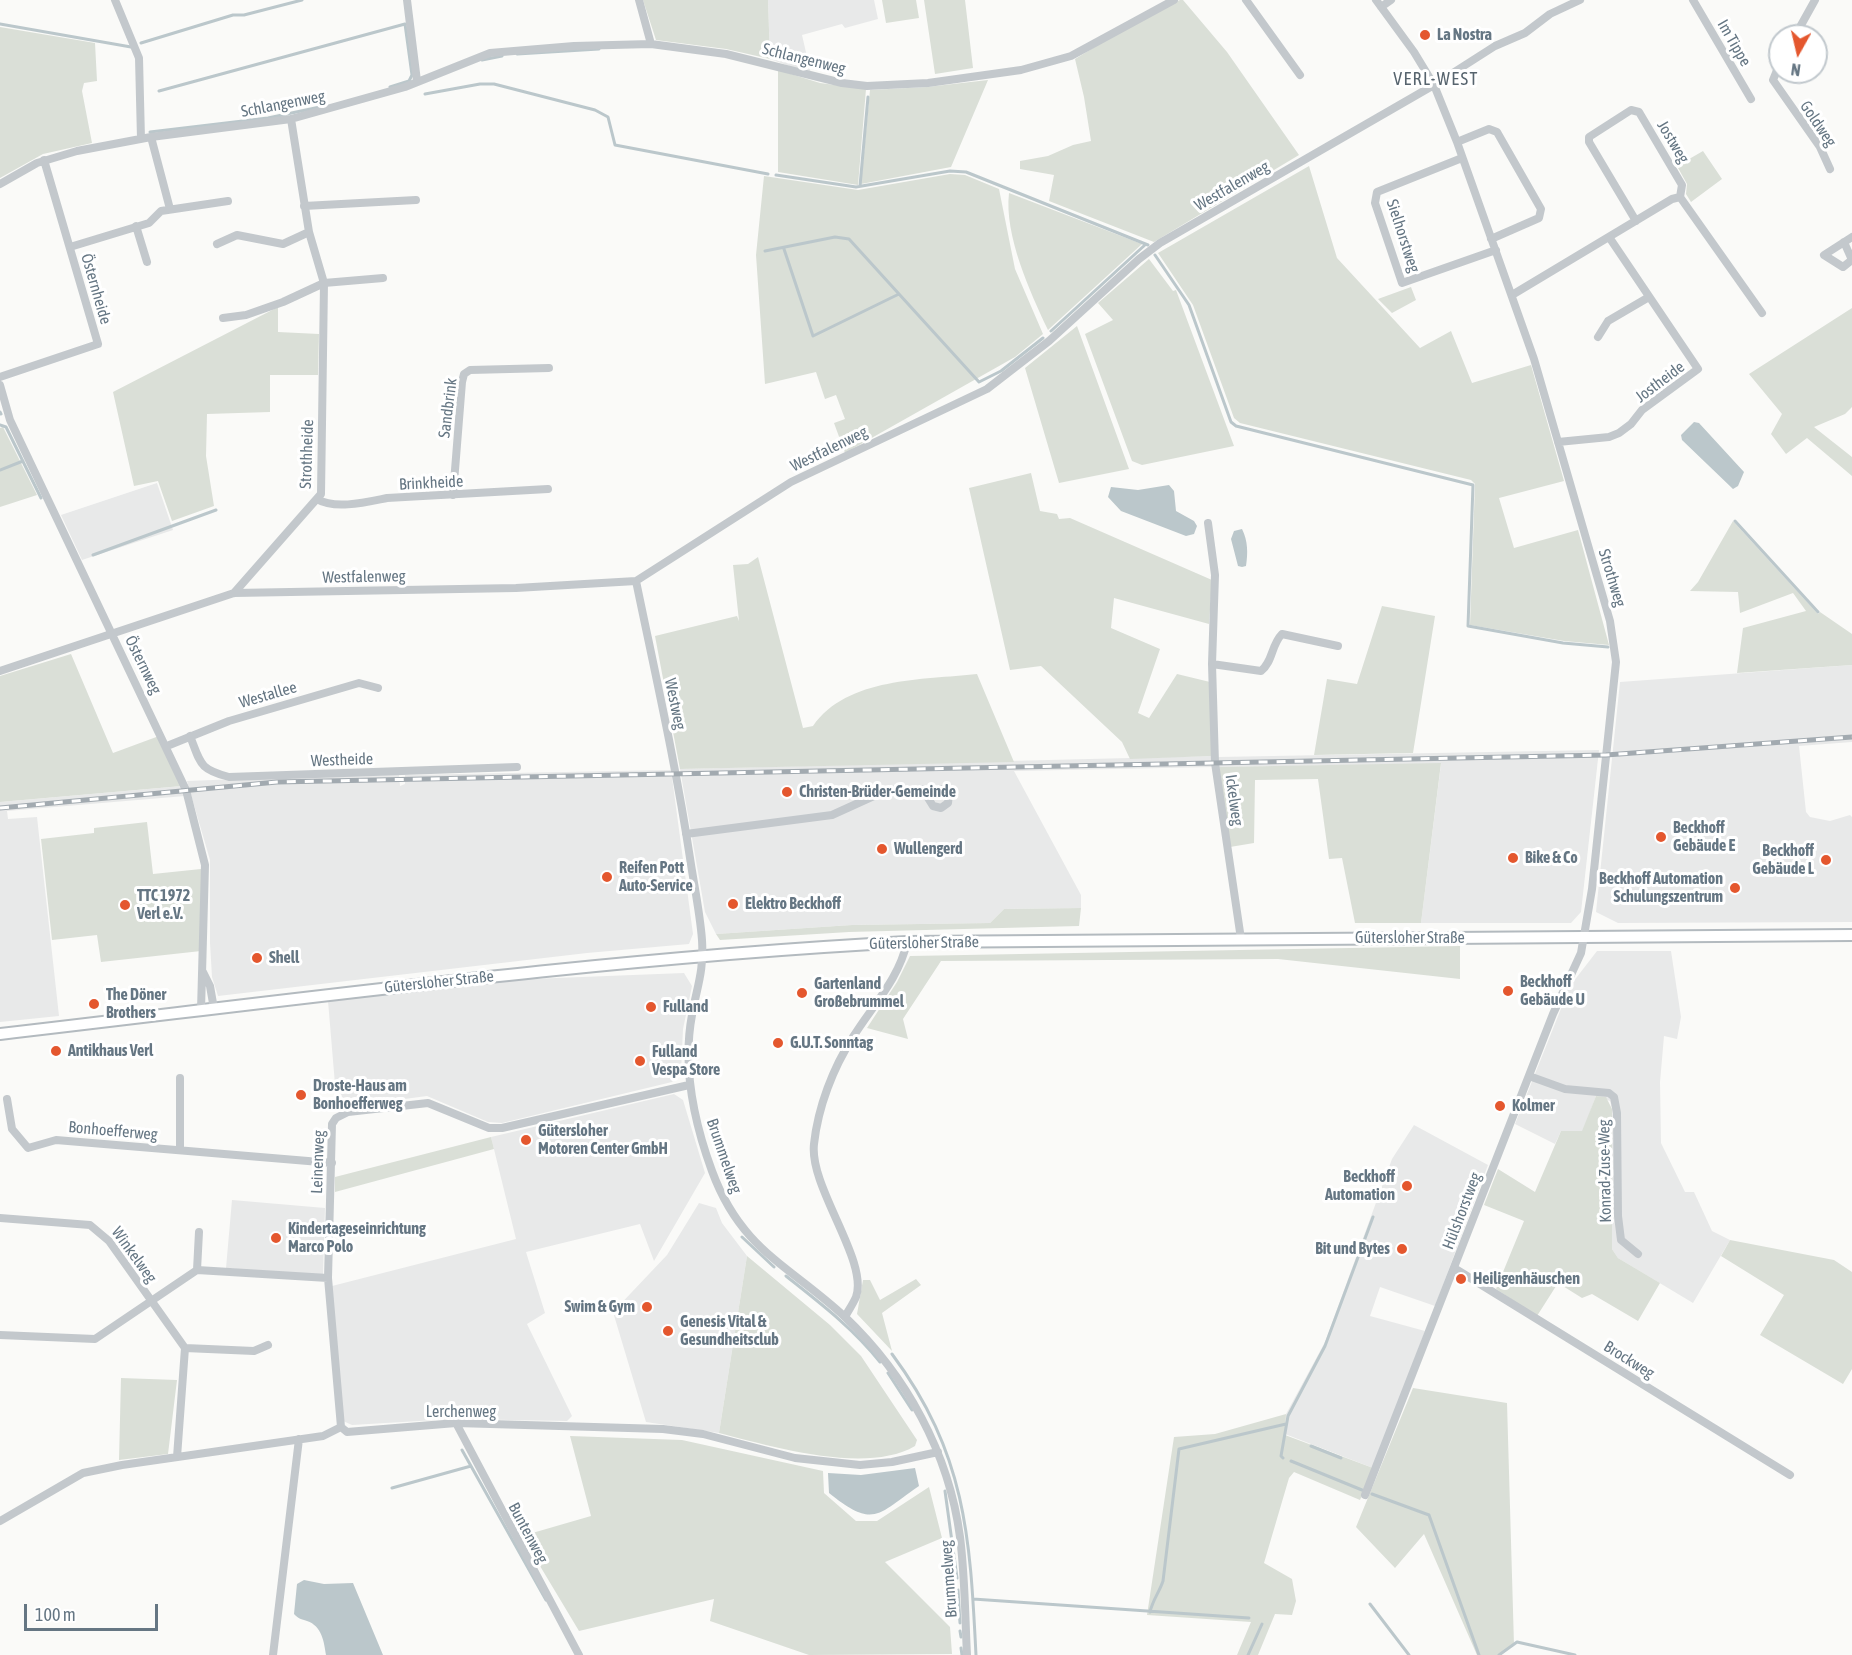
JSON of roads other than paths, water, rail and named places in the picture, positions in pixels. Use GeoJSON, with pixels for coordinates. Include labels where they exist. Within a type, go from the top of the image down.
{"type":"FeatureCollection","features":[{"type":"Feature","properties":{"kind":"main road","name":"Gütersloher Straße"},"geometry":{"type":"LineString","coordinates":[[0,1034],[454,980],[702,955],[907,942],[1852,935]]}},
{"type":"Feature","properties":{"kind":"street"},"geometry":{"type":"LineString","coordinates":[[115,0],[138,58],[141,139]]}},
{"type":"Feature","properties":{"kind":"street"},"geometry":{"type":"LineString","coordinates":[[407,0],[417,81]]}},
{"type":"Feature","properties":{"kind":"street"},"geometry":{"type":"LineString","coordinates":[[639,0],[651,44]]}},
{"type":"Feature","properties":{"kind":"street","name":"Schlangenweg"},"geometry":{"type":"LineString","coordinates":[[0,184],[44,160],[77,151],[150,137],[291,119],[394,91],[490,54],[574,46],[651,44],[726,54],[842,83],[867,86],[928,83],[1021,70],[1071,56],[1174,0]]}},
{"type":"Feature","properties":{"kind":"street"},"geometry":{"type":"LineString","coordinates":[[1246,0],[1300,75]]}},
{"type":"Feature","properties":{"kind":"street"},"geometry":{"type":"LineString","coordinates":[[1378,3],[1391,0]]}},
{"type":"Feature","properties":{"kind":"street","name":"Westfalenweg"},"geometry":{"type":"LineString","coordinates":[[0,671],[234,593],[516,588],[636,580],[791,482],[987,389],[1040,349],[1138,259],[1160,243],[1434,85],[1495,46],[1525,33],[1550,14],[1580,0]]}},
{"type":"Feature","properties":{"kind":"street","name":"Im Tippe"},"geometry":{"type":"LineString","coordinates":[[1693,0],[1751,99]]}},
{"type":"Feature","properties":{"kind":"street"},"geometry":{"type":"LineString","coordinates":[[1802,24],[1815,0]]}},
{"type":"Feature","properties":{"kind":"street","name":"Strothweg"},"geometry":{"type":"LineString","coordinates":[[1378,3],[1414,52],[1434,85],[1457,142],[1512,295],[1610,621],[1616,662],[1592,889],[1584,937]]}},
{"type":"Feature","properties":{"kind":"street","name":"Goldweg"},"geometry":{"type":"LineString","coordinates":[[1776,84],[1820,147],[1830,169]]}},
{"type":"Feature","properties":{"kind":"street","name":"Jostweg"},"geometry":{"type":"LineString","coordinates":[[1636,221],[1589,137],[1631,110],[1639,112],[1682,185],[1680,197],[1762,313]]}},
{"type":"Feature","properties":{"kind":"street","name":"Strothheide"},"geometry":{"type":"LineString","coordinates":[[234,593],[321,494],[324,283],[309,232],[291,119]]}},
{"type":"Feature","properties":{"kind":"street"},"geometry":{"type":"LineString","coordinates":[[1457,142],[1489,129],[1497,132],[1540,209],[1539,218],[1491,239]]}},
{"type":"Feature","properties":{"kind":"street"},"geometry":{"type":"LineString","coordinates":[[150,137],[170,209],[228,201]]}},
{"type":"Feature","properties":{"kind":"street","name":"Sielhorstweg"},"geometry":{"type":"LineString","coordinates":[[1462,158],[1377,192],[1375,203],[1402,283],[1496,250]]}},
{"type":"Feature","properties":{"kind":"street","name":"Östernheide"},"geometry":{"type":"LineString","coordinates":[[0,377],[98,344],[44,160]]}},
{"type":"Feature","properties":{"kind":"street"},"geometry":{"type":"LineString","coordinates":[[1512,295],[1680,197]]}},
{"type":"Feature","properties":{"kind":"street"},"geometry":{"type":"LineString","coordinates":[[304,206],[416,200]]}},
{"type":"Feature","properties":{"kind":"street","name":"Östernheide"},"geometry":{"type":"LineString","coordinates":[[70,247],[149,223],[161,211],[170,209]]}},
{"type":"Feature","properties":{"kind":"street"},"geometry":{"type":"LineString","coordinates":[[136,226],[147,262]]}},
{"type":"Feature","properties":{"kind":"street"},"geometry":{"type":"LineString","coordinates":[[217,244],[227,238],[249,235],[277,245],[309,232]]}},
{"type":"Feature","properties":{"kind":"street","name":"Jostheide"},"geometry":{"type":"LineString","coordinates":[[1558,442],[1609,437],[1619,433],[1631,424],[1642,410],[1698,369],[1609,237]]}},
{"type":"Feature","properties":{"kind":"street"},"geometry":{"type":"LineString","coordinates":[[1844,242],[1852,260],[1843,267],[1824,255],[1844,242],[1852,237]]}},
{"type":"Feature","properties":{"kind":"street"},"geometry":{"type":"LineString","coordinates":[[223,318],[246,315],[283,302],[324,283],[383,278]]}},
{"type":"Feature","properties":{"kind":"street"},"geometry":{"type":"LineString","coordinates":[[1598,337],[1608,321],[1649,297]]}},
{"type":"Feature","properties":{"kind":"street","name":"Sandbrink"},"geometry":{"type":"LineString","coordinates":[[453,495],[462,382],[465,374],[470,370],[549,368]]}},
{"type":"Feature","properties":{"kind":"street","name":"Östernweg"},"geometry":{"type":"LineString","coordinates":[[0,385],[10,420],[186,790],[206,865],[201,1010]]}},
{"type":"Feature","properties":{"kind":"street","name":"Brinkheide"},"geometry":{"type":"LineString","coordinates":[[317,499],[324,503],[548,489]]}},
{"type":"Feature","properties":{"kind":"street","name":"Ickelweg"},"geometry":{"type":"LineString","coordinates":[[1208,523],[1215,574],[1212,664],[1215,763],[1241,939]]}},
{"type":"Feature","properties":{"kind":"street","name":"Westweg"},"geometry":{"type":"LineString","coordinates":[[636,580],[686,834],[702,940],[702,955]]}},
{"type":"Feature","properties":{"kind":"street"},"geometry":{"type":"LineString","coordinates":[[1212,664],[1261,671],[1268,666],[1274,642],[1281,634],[1338,646]]}},
{"type":"Feature","properties":{"kind":"street","name":"Westallee"},"geometry":{"type":"LineString","coordinates":[[166,746],[229,721],[358,683],[378,688]]}},
{"type":"Feature","properties":{"kind":"street","name":"Westheide"},"geometry":{"type":"LineString","coordinates":[[190,736],[201,764],[209,772],[230,777],[517,767]]}},
{"type":"Feature","properties":{"kind":"street"},"geometry":{"type":"LineString","coordinates":[[686,834],[832,815],[887,790],[923,790]]}},
{"type":"Feature","properties":{"kind":"street","name":"Hülshorstweg"},"geometry":{"type":"LineString","coordinates":[[1365,1495],[1561,994],[1579,959],[1584,937]]}},
{"type":"Feature","properties":{"kind":"street"},"geometry":{"type":"LineString","coordinates":[[845,1317],[857,1295],[856,1273],[816,1167],[814,1145],[826,1090],[853,1037],[903,961],[907,942]]}},
{"type":"Feature","properties":{"kind":"street","name":"Brummelweg"},"geometry":{"type":"LineString","coordinates":[[702,955],[702,977],[691,1022],[689,1084],[705,1150],[726,1204],[757,1246],[845,1317],[875,1348],[902,1384],[921,1415],[938,1452],[960,1537],[967,1655]]}},
{"type":"Feature","properties":{"kind":"street","name":"Östernweg"},"geometry":{"type":"LineString","coordinates":[[203,972],[210,986],[214,1009]]}},
{"type":"Feature","properties":{"kind":"street","name":"Konrad-Zuse-Weg"},"geometry":{"type":"LineString","coordinates":[[1529,1076],[1565,1089],[1609,1093],[1614,1097],[1617,1113],[1618,1216],[1621,1240],[1638,1254]]}},
{"type":"Feature","properties":{"kind":"street","name":"Bonhoefferweg"},"geometry":{"type":"LineString","coordinates":[[180,1078],[180,1150]]}},
{"type":"Feature","properties":{"kind":"street","name":"Leinenweg"},"geometry":{"type":"LineString","coordinates":[[341,1427],[328,1278],[332,1124],[336,1118],[348,1112],[428,1103],[489,1128],[502,1128],[689,1084]]}},
{"type":"Feature","properties":{"kind":"street","name":"Bonhoefferweg"},"geometry":{"type":"LineString","coordinates":[[7,1099],[12,1129],[28,1148],[56,1140],[332,1163]]}},
{"type":"Feature","properties":{"kind":"street","name":"Winkelweg"},"geometry":{"type":"LineString","coordinates":[[0,1218],[90,1226],[97,1229],[109,1241],[185,1348]]}},
{"type":"Feature","properties":{"kind":"street"},"geometry":{"type":"LineString","coordinates":[[196,1270],[199,1232]]}},
{"type":"Feature","properties":{"kind":"street","name":"Brockweg"},"geometry":{"type":"LineString","coordinates":[[1454,1268],[1790,1475]]}},
{"type":"Feature","properties":{"kind":"street"},"geometry":{"type":"LineString","coordinates":[[0,1335],[95,1339],[196,1270],[328,1278]]}},
{"type":"Feature","properties":{"kind":"street"},"geometry":{"type":"LineString","coordinates":[[177,1457],[185,1348],[254,1351],[268,1344]]}},
{"type":"Feature","properties":{"kind":"street","name":"Lerchenweg"},"geometry":{"type":"LineString","coordinates":[[0,1521],[83,1473],[323,1436],[341,1427],[348,1432],[456,1423],[663,1429],[703,1434],[795,1458],[860,1465],[892,1462],[938,1452]]}},
{"type":"Feature","properties":{"kind":"street","name":"Buntenweg"},"geometry":{"type":"LineString","coordinates":[[456,1423],[579,1655]]}},
{"type":"Feature","properties":{"kind":"street"},"geometry":{"type":"LineString","coordinates":[[273,1655],[299,1439]]}},
{"type":"Feature","properties":{"kind":"waterway"},"geometry":{"type":"LineString","coordinates":[[141,43],[233,15],[244,15],[302,0]]}},
{"type":"Feature","properties":{"kind":"waterway"},"geometry":{"type":"LineString","coordinates":[[0,24],[131,47]]}},
{"type":"Feature","properties":{"kind":"waterway"},"geometry":{"type":"LineString","coordinates":[[159,91],[405,24],[412,75],[409,81],[390,87]]}},
{"type":"Feature","properties":{"kind":"waterway"},"geometry":{"type":"LineString","coordinates":[[517,54],[599,49]]}},
{"type":"Feature","properties":{"kind":"waterway"},"geometry":{"type":"LineString","coordinates":[[482,60],[502,56]]}},
{"type":"Feature","properties":{"kind":"waterway"},"geometry":{"type":"LineString","coordinates":[[425,94],[480,84],[494,84],[595,110],[608,117],[615,145],[768,174]]}},
{"type":"Feature","properties":{"kind":"waterway"},"geometry":{"type":"LineString","coordinates":[[860,186],[868,97]]}},
{"type":"Feature","properties":{"kind":"waterway"},"geometry":{"type":"LineString","coordinates":[[150,132],[268,118],[320,107]]}},
{"type":"Feature","properties":{"kind":"waterway"},"geometry":{"type":"LineString","coordinates":[[776,175],[856,187],[950,171],[966,172],[1148,245]]}},
{"type":"Feature","properties":{"kind":"waterway"},"geometry":{"type":"LineString","coordinates":[[765,251],[835,237],[849,239],[979,382],[1001,371],[1043,338]]}},
{"type":"Feature","properties":{"kind":"waterway"},"geometry":{"type":"LineString","coordinates":[[1051,331],[1146,244]]}},
{"type":"Feature","properties":{"kind":"waterway"},"geometry":{"type":"LineString","coordinates":[[784,249],[813,336],[899,294]]}},
{"type":"Feature","properties":{"kind":"waterway"},"geometry":{"type":"LineString","coordinates":[[1155,255],[1189,305],[1231,422],[1236,426],[1473,485],[1468,626],[1563,643],[1608,647]]}},
{"type":"Feature","properties":{"kind":"waterway"},"geometry":{"type":"LineString","coordinates":[[0,425],[6,427],[41,498]]}},
{"type":"Feature","properties":{"kind":"waterway"},"geometry":{"type":"LineString","coordinates":[[0,470],[23,461]]}},
{"type":"Feature","properties":{"kind":"waterway"},"geometry":{"type":"LineString","coordinates":[[93,555],[216,510]]}},
{"type":"Feature","properties":{"kind":"waterway"},"geometry":{"type":"LineString","coordinates":[[1735,521],[1818,612]]}},
{"type":"Feature","properties":{"kind":"waterway"},"geometry":{"type":"LineString","coordinates":[[1283,1458],[1281,1456],[1288,1416],[1325,1346],[1373,1217]]}},
{"type":"Feature","properties":{"kind":"waterway"},"geometry":{"type":"LineString","coordinates":[[742,1237],[774,1267]]}},
{"type":"Feature","properties":{"kind":"waterway"},"geometry":{"type":"LineString","coordinates":[[786,1276],[847,1327],[880,1362]]}},
{"type":"Feature","properties":{"kind":"waterway"},"geometry":{"type":"LineString","coordinates":[[892,1354],[917,1391],[936,1426],[960,1497],[971,1572],[976,1655]]}},
{"type":"Feature","properties":{"kind":"waterway"},"geometry":{"type":"LineString","coordinates":[[888,1373],[912,1410]]}},
{"type":"Feature","properties":{"kind":"waterway"},"geometry":{"type":"LineString","coordinates":[[1150,1612],[1163,1581],[1179,1449],[1286,1424]]}},
{"type":"Feature","properties":{"kind":"waterway"},"geometry":{"type":"LineString","coordinates":[[1311,1446],[1341,1458]]}},
{"type":"Feature","properties":{"kind":"waterway"},"geometry":{"type":"LineString","coordinates":[[462,1450],[546,1600]]}},
{"type":"Feature","properties":{"kind":"waterway"},"geometry":{"type":"LineString","coordinates":[[1291,1461],[1362,1490]]}},
{"type":"Feature","properties":{"kind":"waterway"},"geometry":{"type":"LineString","coordinates":[[392,1488],[471,1466]]}},
{"type":"Feature","properties":{"kind":"waterway"},"geometry":{"type":"LineString","coordinates":[[945,1491],[957,1578]]}},
{"type":"Feature","properties":{"kind":"waterway"},"geometry":{"type":"LineString","coordinates":[[1372,1494],[1429,1515],[1479,1655]]}},
{"type":"Feature","properties":{"kind":"waterway"},"geometry":{"type":"LineString","coordinates":[[958,1590],[960,1623]]}},
{"type":"Feature","properties":{"kind":"waterway"},"geometry":{"type":"LineString","coordinates":[[973,1599],[1249,1618]]}},
{"type":"Feature","properties":{"kind":"waterway"},"geometry":{"type":"LineString","coordinates":[[1370,1604],[1409,1655]]}},
{"type":"Feature","properties":{"kind":"waterway"},"geometry":{"type":"LineString","coordinates":[[1248,1655],[1262,1624]]}},
{"type":"Feature","properties":{"kind":"waterway"},"geometry":{"type":"LineString","coordinates":[[960,1631],[961,1637]]}},
{"type":"Feature","properties":{"kind":"waterway"},"geometry":{"type":"LineString","coordinates":[[1499,1655],[1517,1642],[1575,1655]]}},
{"type":"Feature","properties":{"kind":"waterway"},"geometry":{"type":"LineString","coordinates":[[961,1648],[962,1655]]}},
{"type":"Feature","properties":{"kind":"railway"},"geometry":{"type":"LineString","coordinates":[[0,808],[277,782],[1606,755],[1852,737]]}},
{"type":"Feature","properties":{"kind":"place","name":"La Nostra"},"geometry":{"type":"Point","coordinates":[1425,35]}},
{"type":"Feature","properties":{"kind":"place","name":"Christen-Brüder-Gemeinde"},"geometry":{"type":"Point","coordinates":[787,792]}},
{"type":"Feature","properties":{"kind":"place","name":"Beckhoff Gebäude E"},"geometry":{"type":"Point","coordinates":[1661,837]}},
{"type":"Feature","properties":{"kind":"place","name":"Wullengerd"},"geometry":{"type":"Point","coordinates":[882,849]}},
{"type":"Feature","properties":{"kind":"place","name":"Bike & Co"},"geometry":{"type":"Point","coordinates":[1513,858]}},
{"type":"Feature","properties":{"kind":"place","name":"Beckhoff Gebäude L"},"geometry":{"type":"Point","coordinates":[1826,860]}},
{"type":"Feature","properties":{"kind":"place","name":"Reifen Pott Auto-Service"},"geometry":{"type":"Point","coordinates":[607,877]}},
{"type":"Feature","properties":{"kind":"place","name":"Beckhoff Automation Schulungszentrum"},"geometry":{"type":"Point","coordinates":[1735,888]}},
{"type":"Feature","properties":{"kind":"place","name":"Elektro Beckhoff"},"geometry":{"type":"Point","coordinates":[733,904]}},
{"type":"Feature","properties":{"kind":"place","name":"TTC 1972 Verl e.V."},"geometry":{"type":"Point","coordinates":[125,905]}},
{"type":"Feature","properties":{"kind":"place","name":"Shell"},"geometry":{"type":"Point","coordinates":[257,958]}},
{"type":"Feature","properties":{"kind":"place","name":"Beckhoff Gebäude U"},"geometry":{"type":"Point","coordinates":[1508,991]}},
{"type":"Feature","properties":{"kind":"place","name":"Gartenland Großebrummel"},"geometry":{"type":"Point","coordinates":[802,993]}},
{"type":"Feature","properties":{"kind":"place","name":"The Döner Brothers"},"geometry":{"type":"Point","coordinates":[94,1004]}},
{"type":"Feature","properties":{"kind":"place","name":"Fulland"},"geometry":{"type":"Point","coordinates":[651,1007]}},
{"type":"Feature","properties":{"kind":"place","name":"G.U.T. Sonntag"},"geometry":{"type":"Point","coordinates":[778,1043]}},
{"type":"Feature","properties":{"kind":"place","name":"Antikhaus Verl"},"geometry":{"type":"Point","coordinates":[56,1051]}},
{"type":"Feature","properties":{"kind":"place","name":"Fulland Vespa Store"},"geometry":{"type":"Point","coordinates":[640,1061]}},
{"type":"Feature","properties":{"kind":"place","name":"Droste-Haus am Bonhoefferweg"},"geometry":{"type":"Point","coordinates":[301,1095]}},
{"type":"Feature","properties":{"kind":"place","name":"Kolmer"},"geometry":{"type":"Point","coordinates":[1500,1106]}},
{"type":"Feature","properties":{"kind":"place","name":"Gütersloher Motoren Center GmbH"},"geometry":{"type":"Point","coordinates":[526,1140]}},
{"type":"Feature","properties":{"kind":"place","name":"Beckhoff Automation"},"geometry":{"type":"Point","coordinates":[1407,1186]}},
{"type":"Feature","properties":{"kind":"place","name":"Kindertageseinrichtung Marco Polo"},"geometry":{"type":"Point","coordinates":[276,1238]}},
{"type":"Feature","properties":{"kind":"place","name":"Bit und Bytes"},"geometry":{"type":"Point","coordinates":[1402,1249]}},
{"type":"Feature","properties":{"kind":"place","name":"Heiligenhäuschen"},"geometry":{"type":"Point","coordinates":[1461,1279]}},
{"type":"Feature","properties":{"kind":"place","name":"Swim & Gym"},"geometry":{"type":"Point","coordinates":[647,1307]}},
{"type":"Feature","properties":{"kind":"place","name":"Genesis Vital & Gesundheitsclub"},"geometry":{"type":"Point","coordinates":[668,1331]}},
{"type":"Feature","properties":{"kind":"district","name":"VERL-WEST"},"geometry":{"type":"Point","coordinates":[1436,79]}}]}
